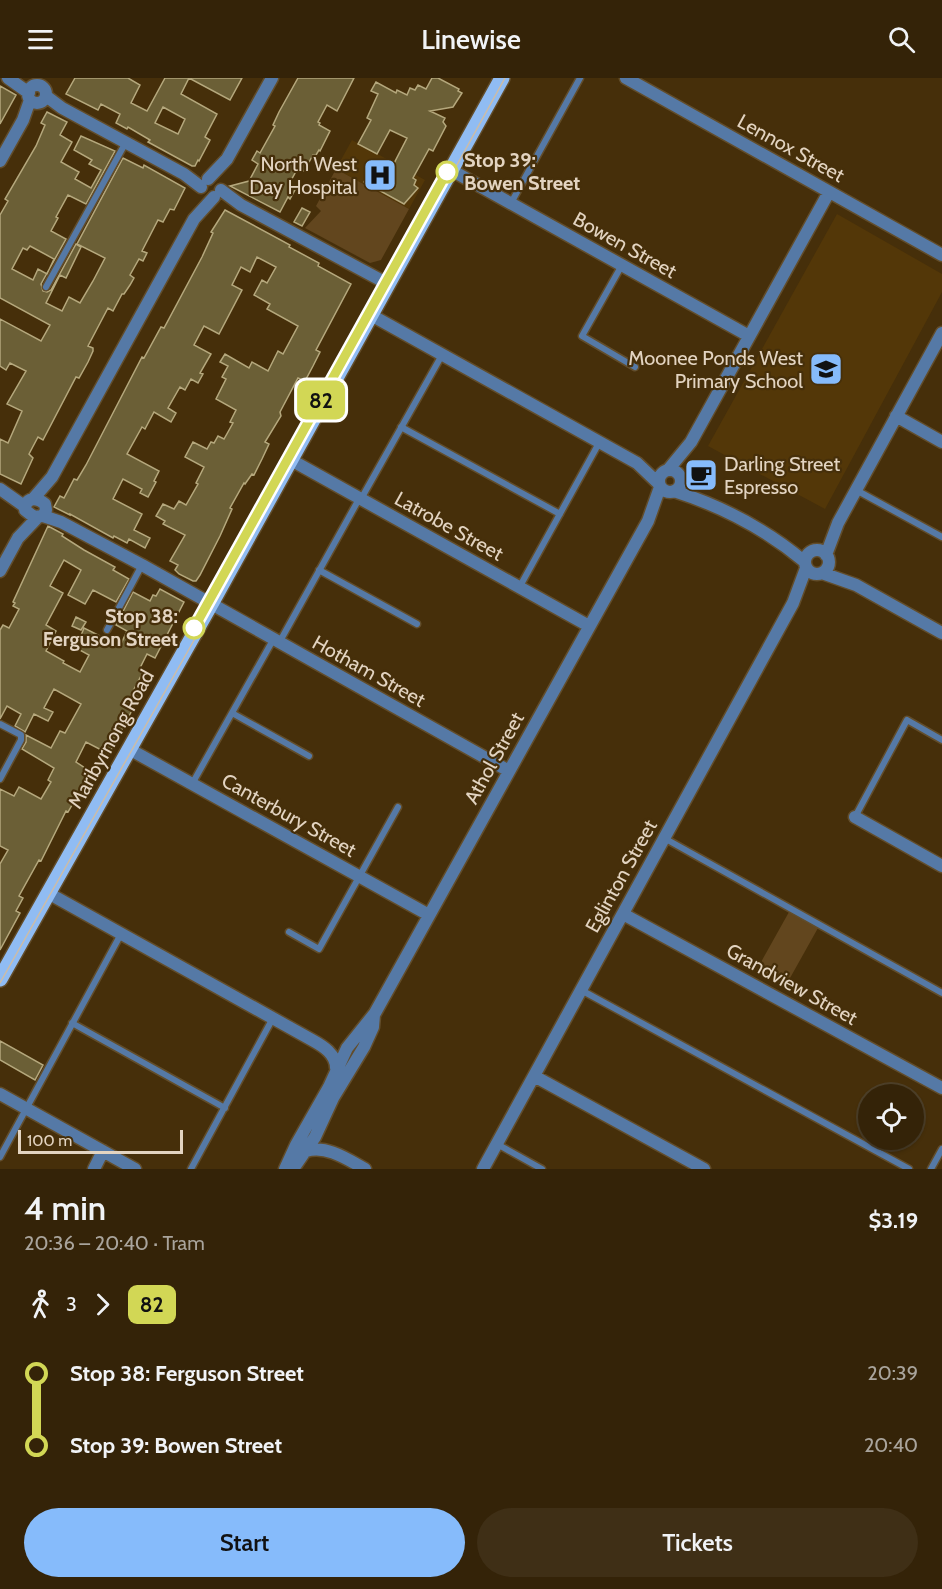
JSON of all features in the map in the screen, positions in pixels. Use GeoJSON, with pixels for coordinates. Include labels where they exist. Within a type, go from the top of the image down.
{"type":"FeatureCollection","features":[{"type":"Feature","properties":{"kind":"main road","name":"Maribyrnong Road"},"geometry":{"type":"LineString","coordinates":[[0,979],[211,604],[502,78]]}},
{"type":"Feature","properties":{"kind":"street"},"geometry":{"type":"LineString","coordinates":[[0,571],[194,219],[218,192],[227,159],[272,78]]}},
{"type":"Feature","properties":{"kind":"street","name":"Lennox Street"},"geometry":{"type":"LineString","coordinates":[[626,78],[940,253]]}},
{"type":"Feature","properties":{"kind":"street"},"geometry":{"type":"LineString","coordinates":[[10,79],[39,91],[62,108],[203,184],[216,182],[218,192]]}},
{"type":"Feature","properties":{"kind":"street"},"geometry":{"type":"LineString","coordinates":[[0,160],[39,91]]}},
{"type":"Feature","properties":{"kind":"street"},"geometry":{"type":"LineString","coordinates":[[194,219],[203,184],[227,159]]}},
{"type":"Feature","properties":{"kind":"street","name":"Bowen Street"},"geometry":{"type":"LineString","coordinates":[[451,170],[749,336]]}},
{"type":"Feature","properties":{"kind":"street"},"geometry":{"type":"LineString","coordinates":[[218,192],[388,284]]}},
{"type":"Feature","properties":{"kind":"street","name":"Athol Street"},"geometry":{"type":"LineString","coordinates":[[285,1169],[329,1087],[337,1063],[348,1045],[375,1013],[589,626],[671,485],[691,442],[829,192]]}},
{"type":"Feature","properties":{"kind":"street"},"geometry":{"type":"LineString","coordinates":[[371,315],[637,463],[671,485],[783,543],[942,633]]}},
{"type":"Feature","properties":{"kind":"street","name":"Eglinton Street"},"geometry":{"type":"LineString","coordinates":[[483,1169],[942,333]]}},
{"type":"Feature","properties":{"kind":"street"},"geometry":{"type":"LineString","coordinates":[[897,416],[942,442]]}},
{"type":"Feature","properties":{"kind":"street","name":"Athol Street"},"geometry":{"type":"LineString","coordinates":[[667,470],[691,442]]}},
{"type":"Feature","properties":{"kind":"street","name":"Latrobe Street"},"geometry":{"type":"LineString","coordinates":[[291,460],[589,626]]}},
{"type":"Feature","properties":{"kind":"street"},"geometry":{"type":"LineString","coordinates":[[637,463],[675,471],[671,485]]}},
{"type":"Feature","properties":{"kind":"street","name":"Hotham Street"},"geometry":{"type":"LineString","coordinates":[[4,491],[142,565],[509,771]]}},
{"type":"Feature","properties":{"kind":"street","name":"Canterbury Street"},"geometry":{"type":"LineString","coordinates":[[129,749],[429,915]]}},
{"type":"Feature","properties":{"kind":"street"},"geometry":{"type":"LineString","coordinates":[[855,818],[942,866]]}},
{"type":"Feature","properties":{"kind":"street"},"geometry":{"type":"LineString","coordinates":[[48,893],[312,1040],[327,1051],[337,1063],[353,1065]]}},
{"type":"Feature","properties":{"kind":"street","name":"Grandview Street"},"geometry":{"type":"LineString","coordinates":[[623,914],[942,1088]]}},
{"type":"Feature","properties":{"kind":"street","name":"Athol Street"},"geometry":{"type":"LineString","coordinates":[[293,1169],[309,1149],[333,1098],[361,1051],[373,1027],[375,1013]]}},
{"type":"Feature","properties":{"kind":"street"},"geometry":{"type":"LineString","coordinates":[[312,1040],[331,1047],[348,1045],[361,1051]]}},
{"type":"Feature","properties":{"kind":"street"},"geometry":{"type":"LineString","coordinates":[[534,1076],[704,1169]]}},
{"type":"Feature","properties":{"kind":"street"},"geometry":{"type":"LineString","coordinates":[[0,1094],[135,1169]]}},
{"type":"Feature","properties":{"kind":"street"},"geometry":{"type":"LineString","coordinates":[[321,1123],[320,1133],[323,1141],[338,1155]]}},
{"type":"Feature","properties":{"kind":"street"},"geometry":{"type":"LineString","coordinates":[[305,1129],[309,1149],[324,1150],[338,1155],[364,1169]]}},
{"type":"Feature","properties":{"kind":"street"},"geometry":{"type":"LineString","coordinates":[[94,1169],[103,1151]]}},
{"type":"Feature","properties":{"kind":"lane"},"geometry":{"type":"LineString","coordinates":[[511,203],[580,78]]}},
{"type":"Feature","properties":{"kind":"lane"},"geometry":{"type":"LineString","coordinates":[[46,287],[126,142]]}},
{"type":"Feature","properties":{"kind":"lane"},"geometry":{"type":"LineString","coordinates":[[622,266],[582,336],[636,367]]}},
{"type":"Feature","properties":{"kind":"lane"},"geometry":{"type":"LineString","coordinates":[[192,784],[232,713],[319,570],[442,354]]}},
{"type":"Feature","properties":{"kind":"lane"},"geometry":{"type":"LineString","coordinates":[[401,427],[560,514]]}},
{"type":"Feature","properties":{"kind":"lane"},"geometry":{"type":"LineString","coordinates":[[519,588],[599,442]]}},
{"type":"Feature","properties":{"kind":"lane"},"geometry":{"type":"LineString","coordinates":[[856,490],[942,537]]}},
{"type":"Feature","properties":{"kind":"lane"},"geometry":{"type":"LineString","coordinates":[[107,630],[142,565]]}},
{"type":"Feature","properties":{"kind":"lane"},"geometry":{"type":"LineString","coordinates":[[319,570],[417,624]]}},
{"type":"Feature","properties":{"kind":"lane"},"geometry":{"type":"LineString","coordinates":[[232,713],[309,756]]}},
{"type":"Feature","properties":{"kind":"lane"},"geometry":{"type":"LineString","coordinates":[[855,818],[907,720],[942,740]]}},
{"type":"Feature","properties":{"kind":"lane"},"geometry":{"type":"LineString","coordinates":[[0,724],[21,735],[21,740],[0,779]]}},
{"type":"Feature","properties":{"kind":"lane"},"geometry":{"type":"LineString","coordinates":[[289,932],[319,948],[398,807]]}},
{"type":"Feature","properties":{"kind":"lane"},"geometry":{"type":"LineString","coordinates":[[664,838],[942,993]]}},
{"type":"Feature","properties":{"kind":"lane"},"geometry":{"type":"LineString","coordinates":[[0,1157],[121,934]]}},
{"type":"Feature","properties":{"kind":"lane"},"geometry":{"type":"LineString","coordinates":[[581,990],[909,1169]]}},
{"type":"Feature","properties":{"kind":"lane"},"geometry":{"type":"LineString","coordinates":[[191,1169],[273,1018]]}},
{"type":"Feature","properties":{"kind":"lane"},"geometry":{"type":"LineString","coordinates":[[72,1023],[225,1108]]}},
{"type":"Feature","properties":{"kind":"lane"},"geometry":{"type":"LineString","coordinates":[[497,1144],[543,1169]]}},
{"type":"Feature","properties":{"kind":"lane"},"geometry":{"type":"LineString","coordinates":[[931,1169],[942,1149]]}},
{"type":"Feature","properties":{"kind":"shaded area","name":"North West Day Hospital"},"geometry":{"type":"Polygon","coordinates":[[[352,140],[425,180],[409,209],[336,169],[352,140]]]}},
{"type":"Feature","properties":{"kind":"shaded area"},"geometry":{"type":"Polygon","coordinates":[[[336,169],[409,209],[381,260],[370,263],[305,228],[321,211],[316,206],[336,169]]]}},
{"type":"Feature","properties":{"kind":"shaded area","name":"Moonee Ponds West Primary School"},"geometry":{"type":"Polygon","coordinates":[[[837,214],[942,274],[942,292],[825,509],[708,446],[837,214]]]}},
{"type":"Feature","properties":{"kind":"shaded area"},"geometry":{"type":"Polygon","coordinates":[[[789,912],[818,928],[785,987],[756,971],[789,912]]]}},
{"type":"Feature","properties":{"kind":"building"},"geometry":{"type":"Polygon","coordinates":[[[75,78],[128,78],[140,85],[131,103],[147,111],[165,78],[189,78],[181,94],[217,114],[205,137],[210,140],[199,161],[192,166],[148,142],[150,140],[128,127],[127,129],[116,123],[120,114],[101,104],[98,110],[66,94],[75,78]],[[163,107],[155,123],[178,134],[185,119],[163,107]]]}},
{"type":"Feature","properties":{"kind":"building"},"geometry":{"type":"Polygon","coordinates":[[[189,78],[242,78],[230,100],[189,78]]]}},
{"type":"Feature","properties":{"kind":"building"},"geometry":{"type":"Polygon","coordinates":[[[298,78],[354,78],[337,111],[327,105],[318,122],[330,131],[320,151],[313,155],[304,171],[298,168],[289,184],[296,188],[280,212],[230,186],[249,181],[258,164],[252,160],[257,151],[260,153],[298,78]]]}},
{"type":"Feature","properties":{"kind":"building"},"geometry":{"type":"Polygon","coordinates":[[[432,78],[438,78],[459,89],[458,91],[462,93],[453,107],[430,111],[445,118],[443,122],[446,126],[433,151],[429,149],[413,178],[416,180],[414,185],[418,188],[404,204],[364,182],[373,165],[388,173],[390,171],[407,138],[390,130],[377,154],[358,144],[371,120],[367,118],[378,94],[371,91],[376,82],[396,93],[397,90],[407,95],[410,88],[415,90],[418,85],[426,89],[432,78]]]}},
{"type":"Feature","properties":{"kind":"building"},"geometry":{"type":"Polygon","coordinates":[[[0,86],[16,95],[0,124],[0,86]]]}},
{"type":"Feature","properties":{"kind":"building"},"geometry":{"type":"Polygon","coordinates":[[[47,112],[67,122],[60,135],[72,142],[61,162],[79,172],[75,179],[91,188],[101,170],[89,164],[92,160],[74,150],[81,136],[115,151],[86,204],[68,195],[51,231],[66,239],[49,269],[54,259],[30,246],[27,250],[23,248],[12,269],[33,280],[38,269],[47,274],[41,284],[43,291],[47,292],[51,290],[76,244],[81,247],[66,278],[60,275],[46,303],[62,311],[69,297],[80,303],[105,258],[77,244],[123,158],[143,168],[144,165],[185,188],[174,210],[170,209],[163,222],[158,220],[142,251],[147,253],[143,261],[139,259],[130,275],[134,278],[130,285],[113,311],[108,308],[88,346],[93,348],[93,351],[88,362],[79,378],[76,377],[43,440],[38,437],[29,454],[33,458],[21,484],[0,474],[0,439],[8,443],[22,411],[7,404],[26,371],[10,363],[6,370],[0,366],[0,319],[41,341],[50,325],[0,298],[0,215],[8,201],[5,199],[36,146],[45,125],[41,123],[47,112]]]}},
{"type":"Feature","properties":{"kind":"building"},"geometry":{"type":"Polygon","coordinates":[[[302,208],[310,212],[302,226],[294,222],[302,208]]]}},
{"type":"Feature","properties":{"kind":"building"},"geometry":{"type":"Polygon","coordinates":[[[225,210],[290,245],[289,247],[319,263],[318,266],[351,284],[316,350],[320,352],[313,366],[305,381],[298,378],[280,412],[281,416],[265,442],[269,444],[254,475],[252,474],[244,483],[230,508],[232,509],[220,536],[200,575],[196,581],[193,581],[179,574],[175,570],[178,565],[170,561],[185,535],[163,524],[165,521],[156,516],[163,504],[174,509],[179,501],[186,505],[198,484],[196,483],[204,467],[185,457],[193,442],[207,449],[218,436],[224,439],[233,423],[230,422],[236,410],[216,399],[226,379],[222,377],[228,366],[220,362],[225,354],[249,368],[252,362],[268,371],[278,351],[283,354],[298,326],[267,309],[270,304],[254,295],[262,280],[267,283],[276,267],[257,257],[250,272],[241,267],[232,285],[242,290],[219,334],[204,326],[194,345],[211,354],[200,373],[203,374],[198,383],[191,379],[185,390],[180,387],[168,408],[176,413],[171,422],[154,412],[145,429],[142,427],[127,454],[159,471],[148,497],[140,493],[142,489],[123,479],[113,499],[142,514],[134,530],[150,538],[145,548],[129,539],[127,543],[114,536],[113,538],[54,507],[60,496],[64,498],[74,479],[77,480],[86,465],[142,357],[144,358],[161,327],[164,328],[202,257],[213,233],[211,232],[225,210]]]}},
{"type":"Feature","properties":{"kind":"building"},"geometry":{"type":"Polygon","coordinates":[[[48,526],[115,567],[113,570],[129,579],[116,602],[93,590],[85,604],[68,595],[81,570],[64,560],[50,586],[63,593],[46,625],[56,631],[46,651],[64,661],[63,663],[80,672],[89,655],[76,648],[84,628],[120,646],[127,631],[116,625],[133,592],[150,601],[160,589],[184,602],[155,658],[147,654],[139,670],[143,672],[131,695],[139,697],[109,754],[86,742],[76,762],[91,772],[68,812],[66,811],[41,861],[39,860],[19,896],[23,898],[16,911],[20,913],[0,950],[0,864],[8,850],[0,846],[0,789],[14,796],[19,787],[41,799],[51,782],[48,780],[54,768],[22,749],[26,742],[26,735],[51,748],[60,731],[65,733],[81,704],[54,689],[44,708],[53,712],[48,721],[34,714],[25,732],[15,726],[21,714],[7,706],[0,719],[0,630],[3,625],[9,628],[19,609],[13,606],[15,603],[13,602],[48,526]]]}},
{"type":"Feature","properties":{"kind":"building"},"geometry":{"type":"Polygon","coordinates":[[[76,617],[86,622],[81,630],[72,626],[76,617]]]}},
{"type":"Feature","properties":{"kind":"building"},"geometry":{"type":"Polygon","coordinates":[[[0,1041],[43,1065],[35,1080],[0,1060],[0,1041]]]}},
{"type":"Feature","properties":{"kind":"tram line"},"geometry":{"type":"LineString","coordinates":[[0,983],[214,605],[505,78]]}},
{"type":"Feature","properties":{"kind":"tram line","name":"82"},"geometry":{"type":"LineString","coordinates":[[194,628],[447,172]]}},
{"type":"Feature","properties":{"kind":"place","name":"Stop 39: Bowen Street"},"geometry":{"type":"Point","coordinates":[447,172]}},
{"type":"Feature","properties":{"kind":"place","name":"North West Day Hospital"},"geometry":{"type":"Point","coordinates":[380,175]}},
{"type":"Feature","properties":{"kind":"place","name":"Moonee Ponds West Primary School"},"geometry":{"type":"Point","coordinates":[826,369]}},
{"type":"Feature","properties":{"kind":"place","name":"Darling Street Espresso"},"geometry":{"type":"Point","coordinates":[701,475]}},
{"type":"Feature","properties":{"kind":"place","name":"Stop 38: Ferguson Street"},"geometry":{"type":"Point","coordinates":[194,628]}}]}
